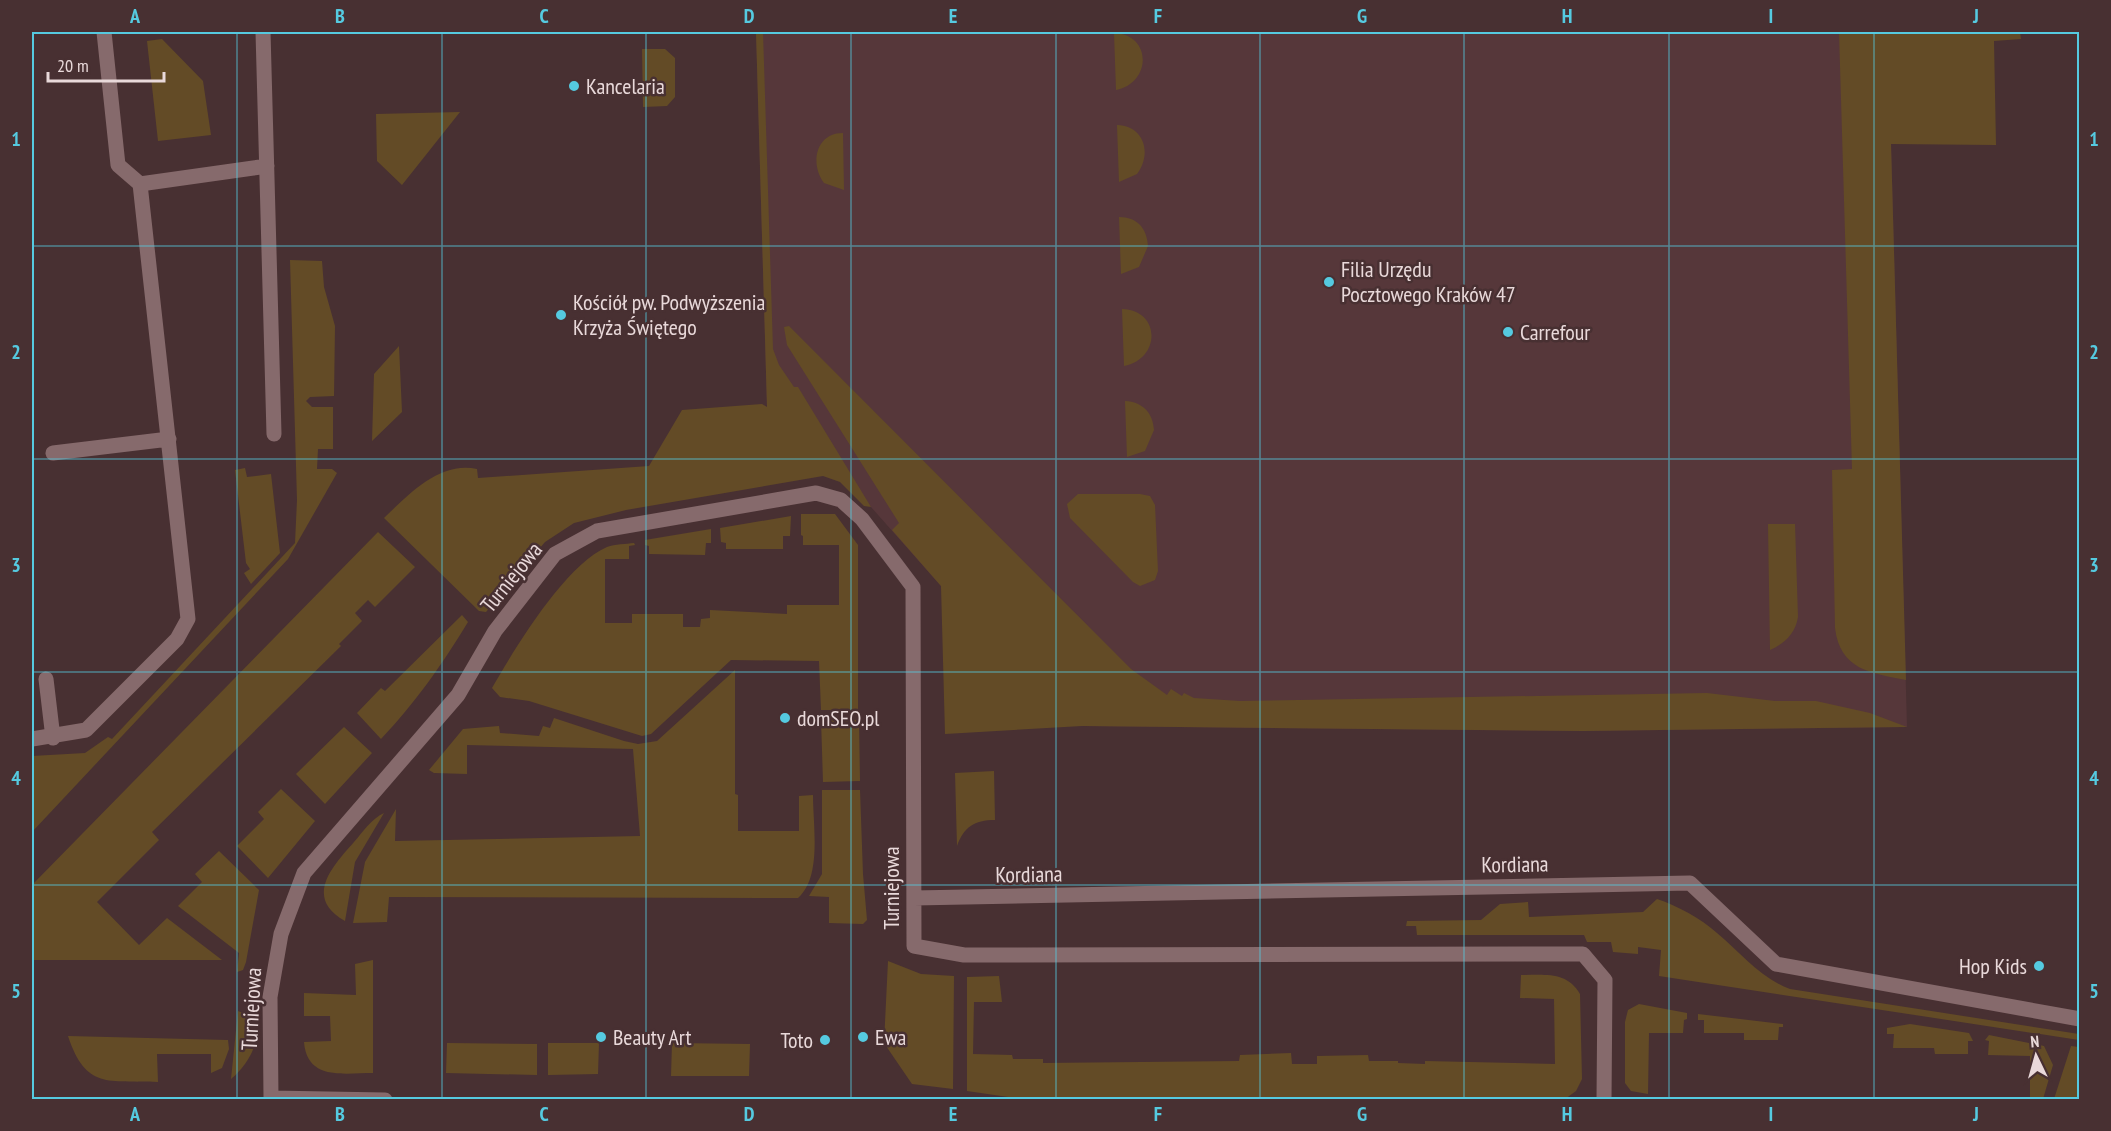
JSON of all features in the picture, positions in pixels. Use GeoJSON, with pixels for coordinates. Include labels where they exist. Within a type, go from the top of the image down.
{"type":"FeatureCollection","features":[{"type":"Feature","properties":{"kind":"street"},"geometry":{"type":"LineString","coordinates":[[32,739],[53,738],[86,730],[177,639],[188,619],[140,184],[118,165],[104,32]]}},
{"type":"Feature","properties":{"kind":"street"},"geometry":{"type":"LineString","coordinates":[[263,32],[274,434]]}},
{"type":"Feature","properties":{"kind":"street"},"geometry":{"type":"LineString","coordinates":[[140,184],[267,166]]}},
{"type":"Feature","properties":{"kind":"street"},"geometry":{"type":"LineString","coordinates":[[53,453],[169,439]]}},
{"type":"Feature","properties":{"kind":"street","name":"Turniejowa"},"geometry":{"type":"LineString","coordinates":[[385,1100],[271,1098],[270,997],[281,934],[304,873],[458,695],[495,631],[555,554],[597,531],[816,493],[841,501],[862,519],[913,587],[914,946],[964,955],[1583,954],[1605,980],[1605,1100]]}},
{"type":"Feature","properties":{"kind":"street"},"geometry":{"type":"LineString","coordinates":[[46,679],[53,738]]}},
{"type":"Feature","properties":{"kind":"street","name":"Kordiana"},"geometry":{"type":"LineString","coordinates":[[914,898],[1690,883],[1776,964],[2079,1019]]}},
{"type":"Feature","properties":{"kind":"shaded area"},"geometry":{"type":"Polygon","coordinates":[[[756,32],[1888,32],[1907,727],[1583,731],[1082,726],[941,586],[871,507],[767,407],[756,32]]]}},
{"type":"Feature","properties":{"kind":"shaded area"},"geometry":{"type":"Polygon","coordinates":[[[756,32],[763,32],[773,349],[779,365],[794,387],[798,387],[871,507],[864,506],[840,482],[823,476],[626,510],[574,523],[545,542],[486,612],[479,611],[384,518],[426,481],[450,470],[463,468],[477,469],[478,478],[649,466],[682,410],[762,404],[767,407],[756,32]]]}},
{"type":"Feature","properties":{"kind":"shaded area"},"geometry":{"type":"Polygon","coordinates":[[[1839,32],[2020,32],[2021,39],[1994,41],[1996,145],[1891,144],[1906,680],[1869,672],[1850,661],[1838,642],[1835,628],[1832,470],[1852,469],[1839,32]]]}},
{"type":"Feature","properties":{"kind":"shaded area"},"geometry":{"type":"Polygon","coordinates":[[[1114,33],[1126,35],[1135,41],[1141,50],[1143,59],[1136,78],[1128,86],[1116,90],[1114,33]]]}},
{"type":"Feature","properties":{"kind":"shaded area"},"geometry":{"type":"Polygon","coordinates":[[[162,39],[203,81],[211,135],[158,141],[147,41],[162,39]]]}},
{"type":"Feature","properties":{"kind":"shaded area"},"geometry":{"type":"Polygon","coordinates":[[[642,49],[665,49],[675,58],[675,97],[667,106],[643,107],[642,49]]]}},
{"type":"Feature","properties":{"kind":"shaded area"},"geometry":{"type":"Polygon","coordinates":[[[460,112],[402,185],[377,161],[376,114],[460,112]]]}},
{"type":"Feature","properties":{"kind":"shaded area"},"geometry":{"type":"Polygon","coordinates":[[[1117,125],[1134,130],[1140,136],[1145,150],[1142,166],[1137,174],[1119,182],[1117,125]]]}},
{"type":"Feature","properties":{"kind":"shaded area"},"geometry":{"type":"Polygon","coordinates":[[[843,133],[844,190],[824,183],[817,168],[816,159],[821,144],[826,138],[843,133]]]}},
{"type":"Feature","properties":{"kind":"shaded area"},"geometry":{"type":"Polygon","coordinates":[[[1119,217],[1131,219],[1140,225],[1146,234],[1148,246],[1139,267],[1121,274],[1119,217]]]}},
{"type":"Feature","properties":{"kind":"shaded area"},"geometry":{"type":"Polygon","coordinates":[[[290,260],[322,261],[324,287],[335,326],[334,396],[310,397],[306,401],[312,407],[333,407],[333,449],[318,449],[317,469],[332,469],[337,473],[288,559],[32,832],[32,756],[85,753],[108,737],[112,739],[295,543],[297,500],[290,260]]]}},
{"type":"Feature","properties":{"kind":"shaded area"},"geometry":{"type":"Polygon","coordinates":[[[1122,309],[1135,311],[1144,317],[1150,326],[1152,335],[1145,354],[1136,362],[1124,366],[1122,309]]]}},
{"type":"Feature","properties":{"kind":"shaded area"},"geometry":{"type":"Polygon","coordinates":[[[789,326],[1131,669],[1167,695],[1171,689],[1182,696],[1184,693],[1194,698],[1240,701],[1707,693],[1775,701],[1816,701],[1870,713],[1907,727],[1583,731],[1082,726],[945,734],[941,586],[892,530],[899,523],[787,345],[784,327],[789,326]]]}},
{"type":"Feature","properties":{"kind":"shaded area"},"geometry":{"type":"Polygon","coordinates":[[[399,346],[402,412],[372,441],[374,374],[399,346]]]}},
{"type":"Feature","properties":{"kind":"shaded area"},"geometry":{"type":"Polygon","coordinates":[[[1125,401],[1142,406],[1146,410],[1152,418],[1154,430],[1145,451],[1127,457],[1125,401]]]}},
{"type":"Feature","properties":{"kind":"shaded area"},"geometry":{"type":"Polygon","coordinates":[[[245,468],[247,477],[271,474],[280,553],[251,584],[244,573],[250,569],[246,563],[235,470],[245,468]]]}},
{"type":"Feature","properties":{"kind":"shaded area"},"geometry":{"type":"Polygon","coordinates":[[[1078,494],[1150,496],[1155,505],[1158,571],[1155,580],[1140,586],[1133,582],[1070,518],[1067,504],[1078,494]]]}},
{"type":"Feature","properties":{"kind":"shaded area"},"geometry":{"type":"Polygon","coordinates":[[[801,514],[835,514],[858,545],[858,710],[821,710],[819,661],[731,660],[651,734],[642,736],[529,701],[500,697],[492,688],[527,631],[558,589],[591,557],[610,546],[634,543],[635,545],[629,546],[629,559],[605,559],[605,623],[632,623],[632,614],[683,614],[683,627],[700,627],[701,619],[710,618],[710,610],[787,614],[787,605],[839,605],[839,545],[803,545],[801,514]]]}},
{"type":"Feature","properties":{"kind":"shaded area"},"geometry":{"type":"Polygon","coordinates":[[[791,516],[790,536],[783,536],[783,549],[726,549],[726,543],[721,542],[720,528],[791,516]]]}},
{"type":"Feature","properties":{"kind":"shaded area"},"geometry":{"type":"Polygon","coordinates":[[[1768,524],[1795,524],[1798,617],[1789,637],[1770,650],[1768,524]]]}},
{"type":"Feature","properties":{"kind":"shaded area"},"geometry":{"type":"Polygon","coordinates":[[[711,529],[711,543],[706,543],[705,555],[649,554],[649,546],[645,545],[645,540],[711,529]]]}},
{"type":"Feature","properties":{"kind":"shaded area"},"geometry":{"type":"Polygon","coordinates":[[[378,532],[415,567],[375,607],[368,600],[355,613],[362,621],[339,644],[341,646],[152,832],[159,840],[97,902],[139,945],[167,918],[222,960],[32,960],[32,885],[378,532]]]}},
{"type":"Feature","properties":{"kind":"shaded area"},"geometry":{"type":"Polygon","coordinates":[[[462,615],[468,622],[448,654],[417,697],[381,739],[357,713],[381,688],[385,691],[462,615]]]}},
{"type":"Feature","properties":{"kind":"shaded area"},"geometry":{"type":"Polygon","coordinates":[[[735,670],[735,794],[738,795],[738,831],[799,831],[799,796],[813,795],[815,836],[813,864],[806,889],[798,898],[389,897],[387,922],[353,923],[365,862],[396,809],[395,841],[640,836],[633,749],[467,745],[467,774],[434,773],[429,770],[463,729],[499,726],[500,733],[539,736],[543,726],[550,728],[554,718],[624,741],[638,744],[657,741],[735,670]]]}},
{"type":"Feature","properties":{"kind":"shaded area"},"geometry":{"type":"Polygon","coordinates":[[[821,719],[859,720],[860,781],[823,782],[821,719]]]}},
{"type":"Feature","properties":{"kind":"shaded area"},"geometry":{"type":"Polygon","coordinates":[[[344,727],[372,753],[325,804],[296,774],[344,727]]]}},
{"type":"Feature","properties":{"kind":"shaded area"},"geometry":{"type":"Polygon","coordinates":[[[994,771],[995,820],[981,821],[971,826],[963,834],[957,846],[955,773],[994,771]]]}},
{"type":"Feature","properties":{"kind":"shaded area"},"geometry":{"type":"Polygon","coordinates":[[[281,789],[315,821],[268,878],[237,846],[264,819],[258,812],[281,789]]]}},
{"type":"Feature","properties":{"kind":"shaded area"},"geometry":{"type":"Polygon","coordinates":[[[822,790],[860,790],[867,920],[863,924],[829,923],[829,897],[809,896],[822,874],[822,790]]]}},
{"type":"Feature","properties":{"kind":"shaded area"},"geometry":{"type":"Polygon","coordinates":[[[384,813],[355,862],[345,921],[332,912],[326,902],[324,892],[326,882],[346,851],[371,822],[384,813]]]}},
{"type":"Feature","properties":{"kind":"shaded area"},"geometry":{"type":"Polygon","coordinates":[[[219,851],[259,890],[246,962],[243,970],[237,972],[239,953],[178,906],[202,882],[195,874],[219,851]]]}},
{"type":"Feature","properties":{"kind":"shaded area"},"geometry":{"type":"Polygon","coordinates":[[[1657,899],[1703,922],[1760,972],[1790,989],[2079,1034],[2079,1040],[1659,976],[1661,950],[1638,947],[1638,954],[1613,952],[1611,942],[1587,942],[1584,935],[1417,935],[1416,926],[1406,926],[1407,921],[1481,920],[1500,904],[1528,902],[1529,917],[1643,912],[1657,899]]]}},
{"type":"Feature","properties":{"kind":"shaded area"},"geometry":{"type":"Polygon","coordinates":[[[373,960],[373,1073],[339,1073],[320,1069],[307,1055],[304,1042],[331,1041],[330,1016],[304,1016],[304,993],[356,995],[355,964],[373,960]]]}},
{"type":"Feature","properties":{"kind":"shaded area"},"geometry":{"type":"Polygon","coordinates":[[[888,961],[921,974],[954,976],[953,1089],[912,1084],[884,1043],[888,961]]]}},
{"type":"Feature","properties":{"kind":"shaded area"},"geometry":{"type":"Polygon","coordinates":[[[1521,975],[1546,975],[1562,978],[1569,981],[1580,994],[1582,1079],[1576,1091],[1565,1099],[1044,1099],[1015,1098],[967,1091],[967,977],[999,976],[1002,1002],[974,1002],[973,1054],[1012,1055],[1013,1059],[1043,1059],[1043,1063],[1239,1061],[1240,1055],[1291,1053],[1292,1064],[1317,1064],[1317,1056],[1368,1055],[1369,1061],[1398,1061],[1398,1063],[1425,1064],[1425,1061],[1555,1064],[1554,999],[1520,998],[1521,975]]]}},
{"type":"Feature","properties":{"kind":"shaded area"},"geometry":{"type":"Polygon","coordinates":[[[1639,1004],[1687,1013],[1683,1033],[1649,1033],[1648,1094],[1631,1091],[1625,1083],[1625,1022],[1628,1010],[1639,1004]]]}},
{"type":"Feature","properties":{"kind":"shaded area"},"geometry":{"type":"Polygon","coordinates":[[[238,1011],[249,1017],[254,1025],[255,1045],[245,1064],[231,1079],[238,1011]]]}},
{"type":"Feature","properties":{"kind":"shaded area"},"geometry":{"type":"Polygon","coordinates":[[[1698,1014],[1783,1024],[1783,1027],[1779,1027],[1778,1040],[1744,1040],[1744,1033],[1704,1033],[1704,1020],[1698,1020],[1698,1014]]]}},
{"type":"Feature","properties":{"kind":"shaded area"},"geometry":{"type":"Polygon","coordinates":[[[1910,1024],[1969,1033],[1973,1041],[1968,1041],[1968,1054],[1935,1054],[1934,1048],[1893,1048],[1894,1034],[1887,1034],[1887,1028],[1910,1024]]]}},
{"type":"Feature","properties":{"kind":"shaded area"},"geometry":{"type":"Polygon","coordinates":[[[1989,1035],[2044,1046],[2053,1065],[2043,1099],[2030,1099],[2030,1056],[1988,1055],[1989,1041],[1985,1040],[1989,1035]]]}},
{"type":"Feature","properties":{"kind":"shaded area"},"geometry":{"type":"Polygon","coordinates":[[[68,1036],[228,1040],[229,1049],[222,1068],[211,1073],[211,1054],[157,1054],[158,1082],[112,1081],[91,1074],[83,1066],[68,1036]]]}},
{"type":"Feature","properties":{"kind":"shaded area"},"geometry":{"type":"Polygon","coordinates":[[[447,1043],[537,1044],[537,1075],[446,1073],[447,1043]]]}},
{"type":"Feature","properties":{"kind":"shaded area"},"geometry":{"type":"Polygon","coordinates":[[[548,1043],[599,1043],[598,1074],[548,1075],[548,1043]]]}},
{"type":"Feature","properties":{"kind":"shaded area"},"geometry":{"type":"Polygon","coordinates":[[[672,1043],[750,1044],[749,1076],[671,1076],[672,1043]]]}},
{"type":"Feature","properties":{"kind":"shaded area"},"geometry":{"type":"Polygon","coordinates":[[[2071,1046],[2079,1047],[2079,1099],[2054,1099],[2071,1046]]]}},
{"type":"Feature","properties":{"kind":"place","name":"Kancelaria"},"geometry":{"type":"Point","coordinates":[574,86]}},
{"type":"Feature","properties":{"kind":"place","name":"Filia Urzędu Pocztowego Kraków 47"},"geometry":{"type":"Point","coordinates":[1329,282]}},
{"type":"Feature","properties":{"kind":"place","name":"Kościół pw. Podwyższenia Krzyża Świętego"},"geometry":{"type":"Point","coordinates":[561,315]}},
{"type":"Feature","properties":{"kind":"place","name":"Carrefour"},"geometry":{"type":"Point","coordinates":[1508,332]}},
{"type":"Feature","properties":{"kind":"place","name":"domSEO.pl"},"geometry":{"type":"Point","coordinates":[785,718]}},
{"type":"Feature","properties":{"kind":"place","name":"Hop Kids"},"geometry":{"type":"Point","coordinates":[2039,966]}},
{"type":"Feature","properties":{"kind":"place","name":"Beauty Art"},"geometry":{"type":"Point","coordinates":[601,1037]}},
{"type":"Feature","properties":{"kind":"place","name":"Ewa"},"geometry":{"type":"Point","coordinates":[863,1037]}},
{"type":"Feature","properties":{"kind":"place","name":"Toto"},"geometry":{"type":"Point","coordinates":[825,1040]}}]}
